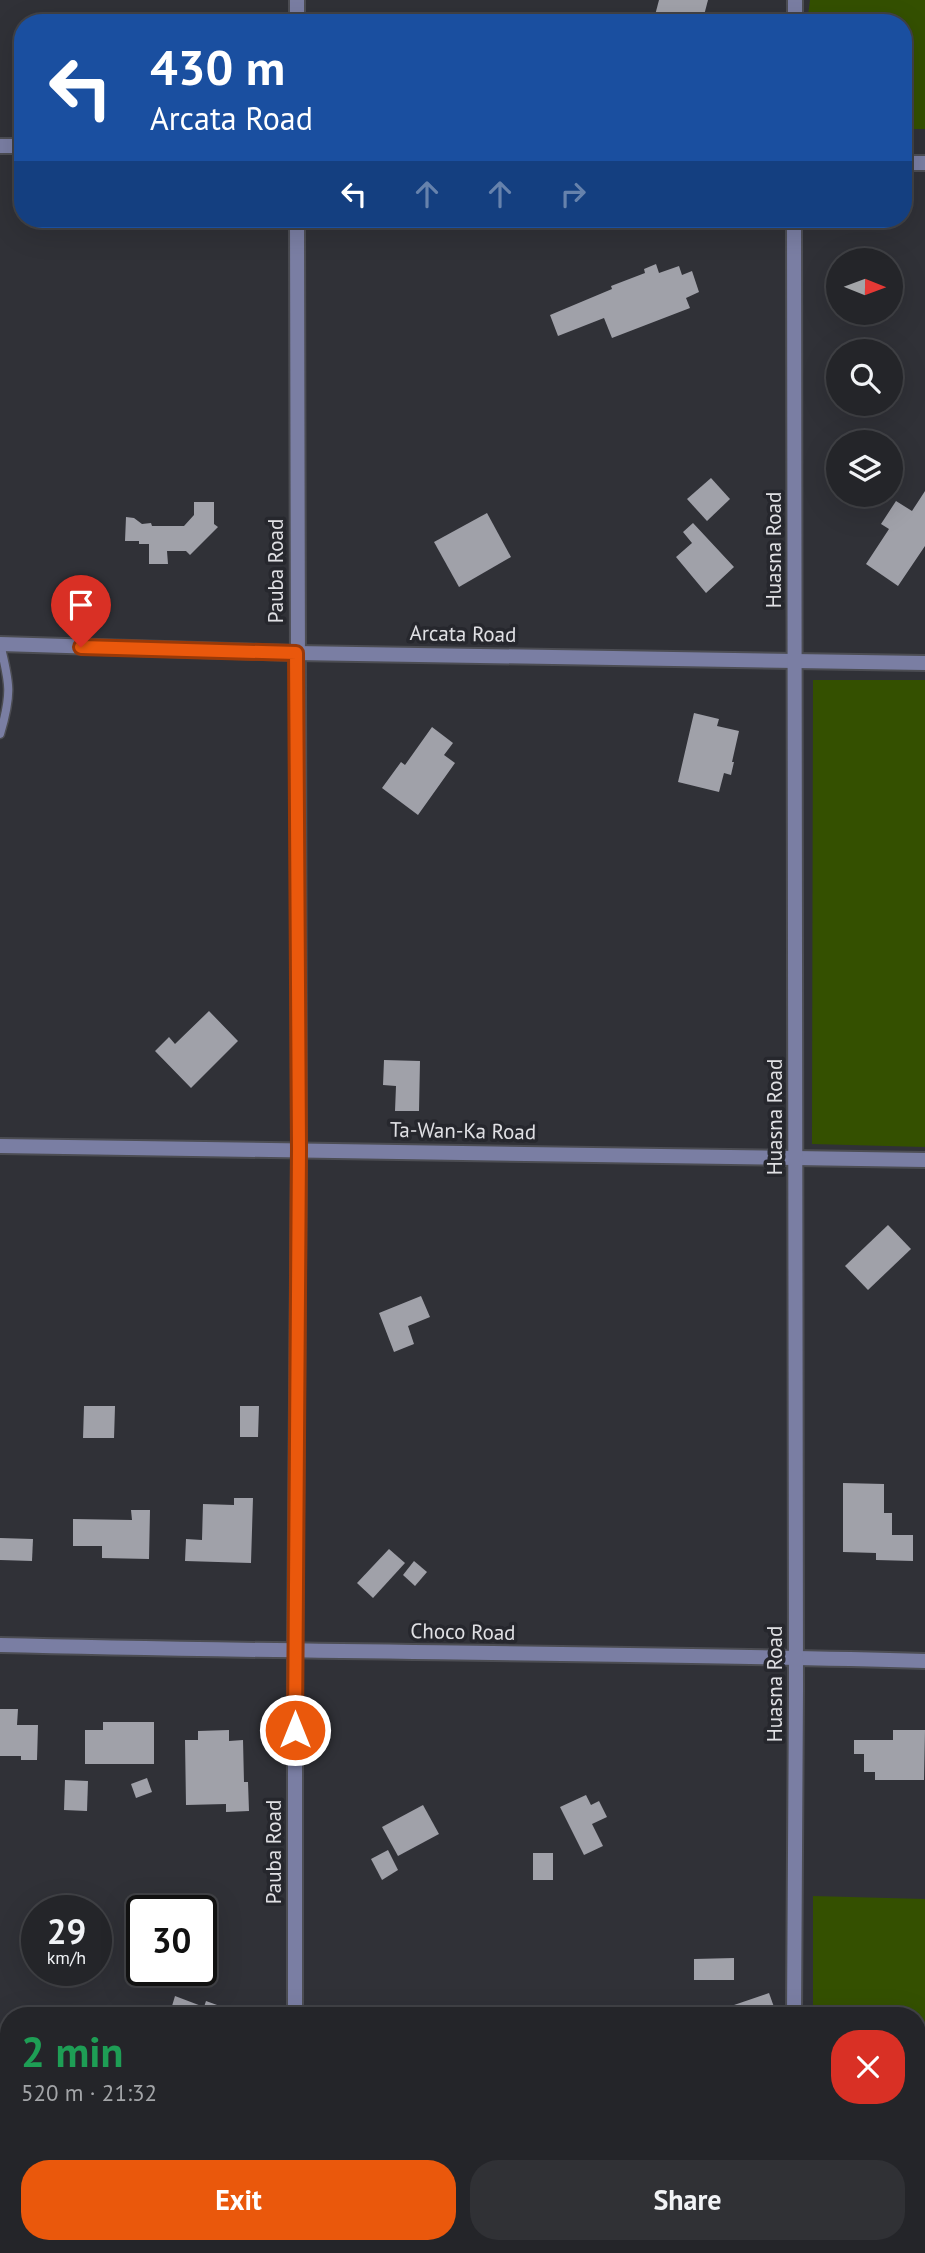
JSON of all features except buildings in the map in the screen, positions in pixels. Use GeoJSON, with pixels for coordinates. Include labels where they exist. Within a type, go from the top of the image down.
{"type":"FeatureCollection","features":[{"type":"Feature","properties":{"kind":"street","name":"Pauba Road"},"geometry":{"type":"LineString","coordinates":[[295,2007],[299,1149],[297,228]]}},
{"type":"Feature","properties":{"kind":"street","name":"Huasna Road"},"geometry":{"type":"LineString","coordinates":[[794,228],[794,2007]]}},
{"type":"Feature","properties":{"kind":"street","name":"Arcata Road"},"geometry":{"type":"LineString","coordinates":[[0,644],[296,653],[925,663]]}},
{"type":"Feature","properties":{"kind":"street","name":"Ta-Wan-Ka Road"},"geometry":{"type":"LineString","coordinates":[[0,1146],[925,1160]]}},
{"type":"Feature","properties":{"kind":"street","name":"Choco Road"},"geometry":{"type":"LineString","coordinates":[[0,1645],[925,1661]]}},
{"type":"Feature","properties":{"kind":"lane"},"geometry":{"type":"LineString","coordinates":[[0,644],[10,689],[8,708],[0,734]]}},
{"type":"Feature","properties":{"kind":"green space"},"geometry":{"type":"Polygon","coordinates":[[[810,0],[925,0],[925,129],[912,129],[912,14],[808,14],[810,0]]]}},
{"type":"Feature","properties":{"kind":"green space"},"geometry":{"type":"Polygon","coordinates":[[[813,680],[925,680],[925,1147],[812,1144],[813,680]]]}},
{"type":"Feature","properties":{"kind":"green space"},"geometry":{"type":"Polygon","coordinates":[[[813,1896],[925,1899],[925,2007],[813,2007],[813,1896]]]}},
{"type":"Feature","properties":{"kind":"route"},"geometry":{"type":"LineString","coordinates":[[81,647],[296,653],[299,1149],[295,1730]]}}]}
